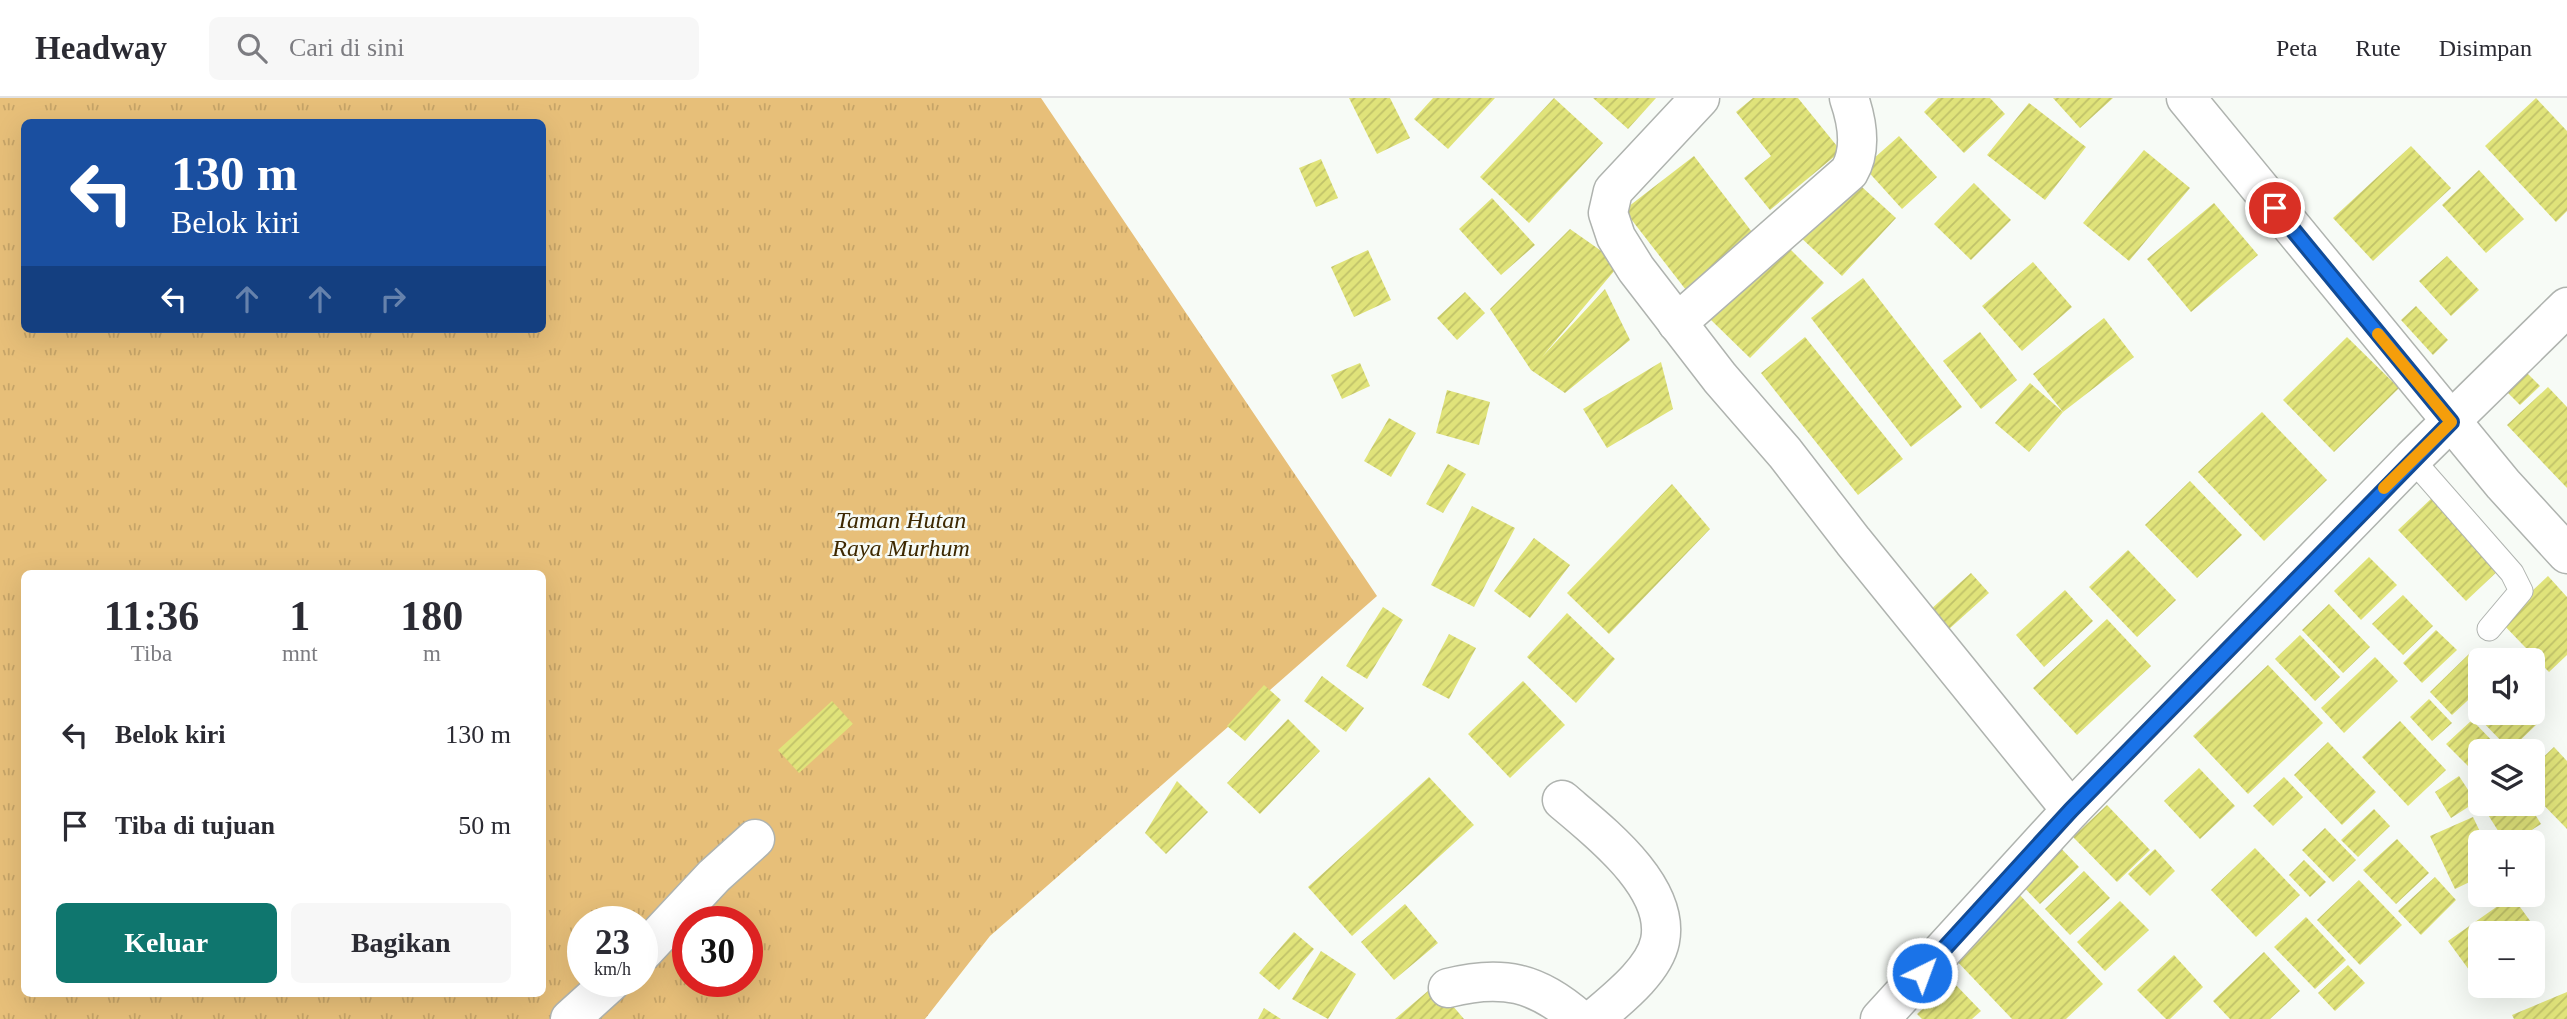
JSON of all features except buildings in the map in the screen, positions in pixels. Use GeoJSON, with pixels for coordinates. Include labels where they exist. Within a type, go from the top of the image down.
{"type":"FeatureCollection","features":[{"type":"Feature","properties":{"kind":"street"},"geometry":{"type":"LineString","coordinates":[[1700,98],[1613,191],[1608,213],[1616,237],[1720,378],[1785,453],[2071,810]]}},
{"type":"Feature","properties":{"kind":"street"},"geometry":{"type":"LineString","coordinates":[[1677,323],[1849,172],[1857,148],[1855,119],[1849,98]]}},
{"type":"Feature","properties":{"kind":"street"},"geometry":{"type":"LineString","coordinates":[[2186,98],[2451,422],[2567,554]]}},
{"type":"Feature","properties":{"kind":"street"},"geometry":{"type":"LineString","coordinates":[[1881,1019],[2071,810],[2412,459],[2567,307]]}},
{"type":"Feature","properties":{"kind":"street"},"geometry":{"type":"LineString","coordinates":[[1562,800],[1628,860],[1649,888],[1660,922],[1660,942],[1650,962],[1627,991],[1594,1019]]}},
{"type":"Feature","properties":{"kind":"street"},"geometry":{"type":"LineString","coordinates":[[658,936],[714,876],[755,839]]}},
{"type":"Feature","properties":{"kind":"street"},"geometry":{"type":"LineString","coordinates":[[1448,988],[1475,981],[1498,981],[1531,988],[1556,999],[1579,1019]]}},
{"type":"Feature","properties":{"kind":"street"},"geometry":{"type":"LineString","coordinates":[[570,1019],[594,997]]}},
{"type":"Feature","properties":{"kind":"lane"},"geometry":{"type":"LineString","coordinates":[[2412,459],[2512,573],[2521,591],[2489,629]]}},
{"type":"Feature","properties":{"kind":"green space","name":"Taman Hutan Raya Murhum"},"geometry":{"type":"Polygon","coordinates":[[[0,98],[1041,98],[1377,596],[990,936],[925,1019],[0,1019],[0,98]]]}},
{"type":"Feature","properties":{"kind":"slow traffic"},"geometry":{"type":"LineString","coordinates":[[2378,334],[2451,422],[2384,488]]}},
{"type":"Feature","properties":{"kind":"route"},"geometry":{"type":"LineString","coordinates":[[1922,973],[2071,810],[2451,422],[2275,208]]}}]}
